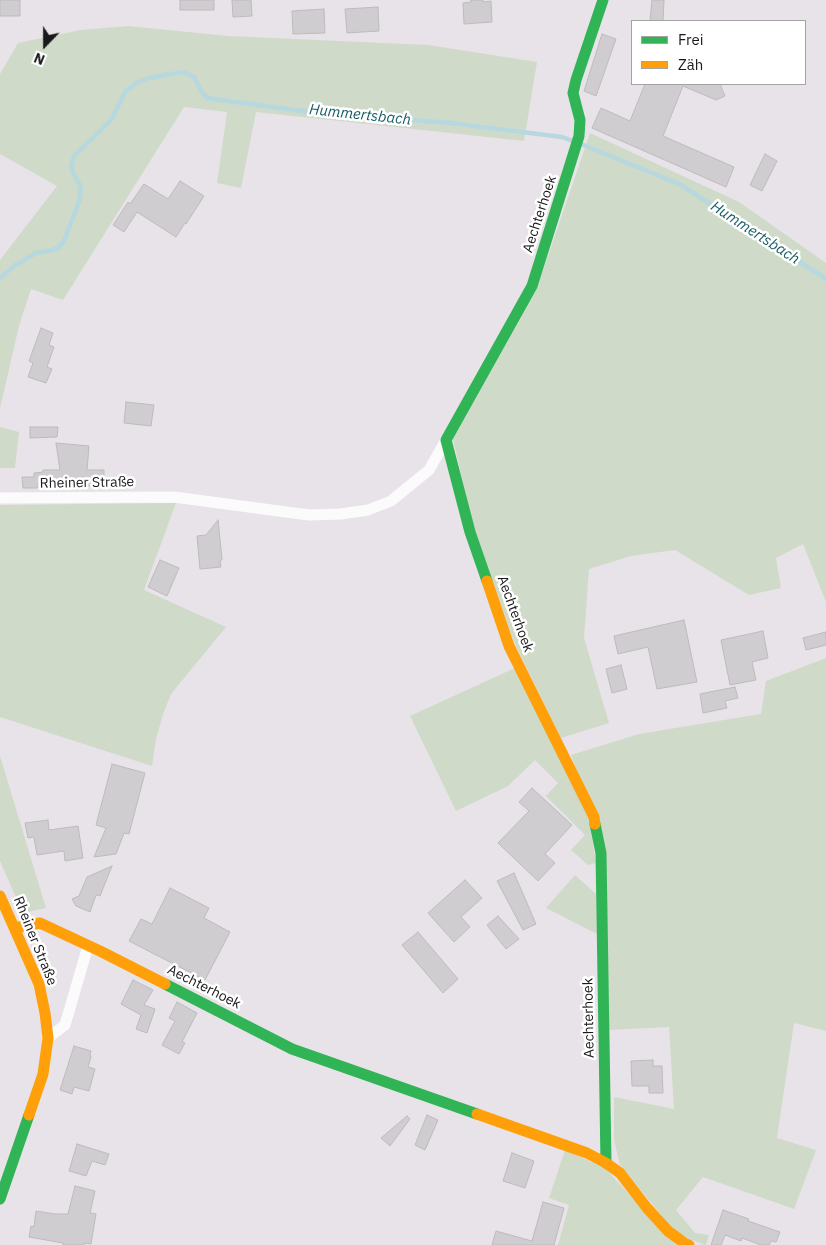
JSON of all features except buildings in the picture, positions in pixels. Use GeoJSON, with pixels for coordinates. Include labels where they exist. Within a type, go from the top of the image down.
{"type":"FeatureCollection","features":[{"type":"Feature","properties":{"kind":"street","name":"Aechterhoek"},"geometry":{"type":"LineString","coordinates":[[603,0],[573,93],[580,120],[580,136],[532,286],[446,440],[470,532],[509,646],[594,817],[601,853],[606,1163]]}},
{"type":"Feature","properties":{"kind":"street","name":"Rheiner Straße"},"geometry":{"type":"LineString","coordinates":[[0,498],[174,497],[310,515],[341,514],[368,510],[391,501],[429,470],[446,440]]}},
{"type":"Feature","properties":{"kind":"street","name":"Rheiner Straße"},"geometry":{"type":"LineString","coordinates":[[0,896],[39,984],[46,1013],[48,1038],[43,1074],[0,1199]]}},
{"type":"Feature","properties":{"kind":"street","name":"Aechterhoek"},"geometry":{"type":"LineString","coordinates":[[15,928],[40,923],[292,1049],[587,1153],[620,1173],[647,1208],[668,1231],[689,1245]]}},
{"type":"Feature","properties":{"kind":"street"},"geometry":{"type":"LineString","coordinates":[[48,1038],[65,1025],[88,946]]}},
{"type":"Feature","properties":{"kind":"green space"},"geometry":{"type":"Polygon","coordinates":[[[128,26],[228,36],[428,45],[537,62],[524,141],[256,112],[241,188],[217,183],[227,112],[184,107],[63,300],[31,289],[19,326],[0,408],[0,260],[57,186],[0,154],[0,74],[18,43],[81,30],[128,26]]]}},
{"type":"Feature","properties":{"kind":"green space"},"geometry":{"type":"Polygon","coordinates":[[[590,133],[739,202],[826,263],[826,602],[803,544],[776,558],[781,588],[749,595],[675,550],[631,556],[589,569],[584,638],[609,723],[561,738],[514,642],[473,526],[453,439],[536,291],[590,133]]]}},
{"type":"Feature","properties":{"kind":"green space"},"geometry":{"type":"Polygon","coordinates":[[[0,427],[19,432],[15,468],[0,468],[0,427]]]}},
{"type":"Feature","properties":{"kind":"green space"},"geometry":{"type":"Polygon","coordinates":[[[176,503],[144,590],[226,627],[171,694],[156,739],[152,766],[0,717],[0,505],[176,503]]]}},
{"type":"Feature","properties":{"kind":"green space"},"geometry":{"type":"Polygon","coordinates":[[[826,658],[826,1031],[794,1023],[777,1138],[816,1150],[794,1209],[703,1177],[676,1210],[695,1233],[709,1235],[705,1245],[684,1237],[671,1227],[620,1165],[614,1140],[614,1097],[674,1109],[669,1027],[609,1030],[606,850],[571,755],[639,734],[761,714],[766,681],[826,658]]]}},
{"type":"Feature","properties":{"kind":"green space"},"geometry":{"type":"Polygon","coordinates":[[[515,668],[588,812],[596,863],[588,865],[571,850],[585,835],[546,796],[558,783],[535,760],[508,786],[456,811],[410,716],[515,668]]]}},
{"type":"Feature","properties":{"kind":"green space"},"geometry":{"type":"Polygon","coordinates":[[[0,756],[46,908],[23,913],[0,861],[0,756]]]}},
{"type":"Feature","properties":{"kind":"green space"},"geometry":{"type":"Polygon","coordinates":[[[575,875],[596,894],[597,934],[546,908],[575,875]]]}},
{"type":"Feature","properties":{"kind":"green space"},"geometry":{"type":"Polygon","coordinates":[[[565,1150],[605,1168],[676,1245],[558,1245],[569,1205],[549,1198],[565,1150]]]}},
{"type":"Feature","properties":{"kind":"waterway","name":"Hummertsbach"},"geometry":{"type":"LineString","coordinates":[[0,278],[14,266],[36,253],[57,249],[64,241],[79,202],[81,187],[71,167],[74,156],[111,120],[125,92],[136,83],[148,78],[184,72],[194,77],[207,98],[309,112],[450,123],[562,137],[573,141]]}},
{"type":"Feature","properties":{"kind":"waterway","name":"Hummertsbach"},"geometry":{"type":"LineString","coordinates":[[581,144],[681,185],[826,279]]}},
{"type":"Feature","properties":{"kind":"traffic: fast"},"geometry":{"type":"LineString","coordinates":[[487,581],[470,532],[446,440],[532,286],[579,136],[580,120],[573,93],[603,0]]}},
{"type":"Feature","properties":{"kind":"traffic: fast"},"geometry":{"type":"LineString","coordinates":[[595,824],[601,853],[606,1163]]}},
{"type":"Feature","properties":{"kind":"traffic: fast"},"geometry":{"type":"LineString","coordinates":[[165,984],[292,1049],[477,1114]]}},
{"type":"Feature","properties":{"kind":"traffic: fast"},"geometry":{"type":"LineString","coordinates":[[0,1199],[29,1115]]}},
{"type":"Feature","properties":{"kind":"traffic: slow"},"geometry":{"type":"LineString","coordinates":[[487,581],[509,646],[594,817],[595,824]]}},
{"type":"Feature","properties":{"kind":"traffic: slow"},"geometry":{"type":"LineString","coordinates":[[0,896],[39,984],[45,1013],[48,1038],[43,1074],[29,1115]]}},
{"type":"Feature","properties":{"kind":"traffic: slow"},"geometry":{"type":"LineString","coordinates":[[15,928],[40,923],[165,984]]}},
{"type":"Feature","properties":{"kind":"traffic: slow"},"geometry":{"type":"LineString","coordinates":[[477,1114],[587,1153],[606,1163],[620,1173],[647,1208],[668,1231],[689,1245]]}}]}
